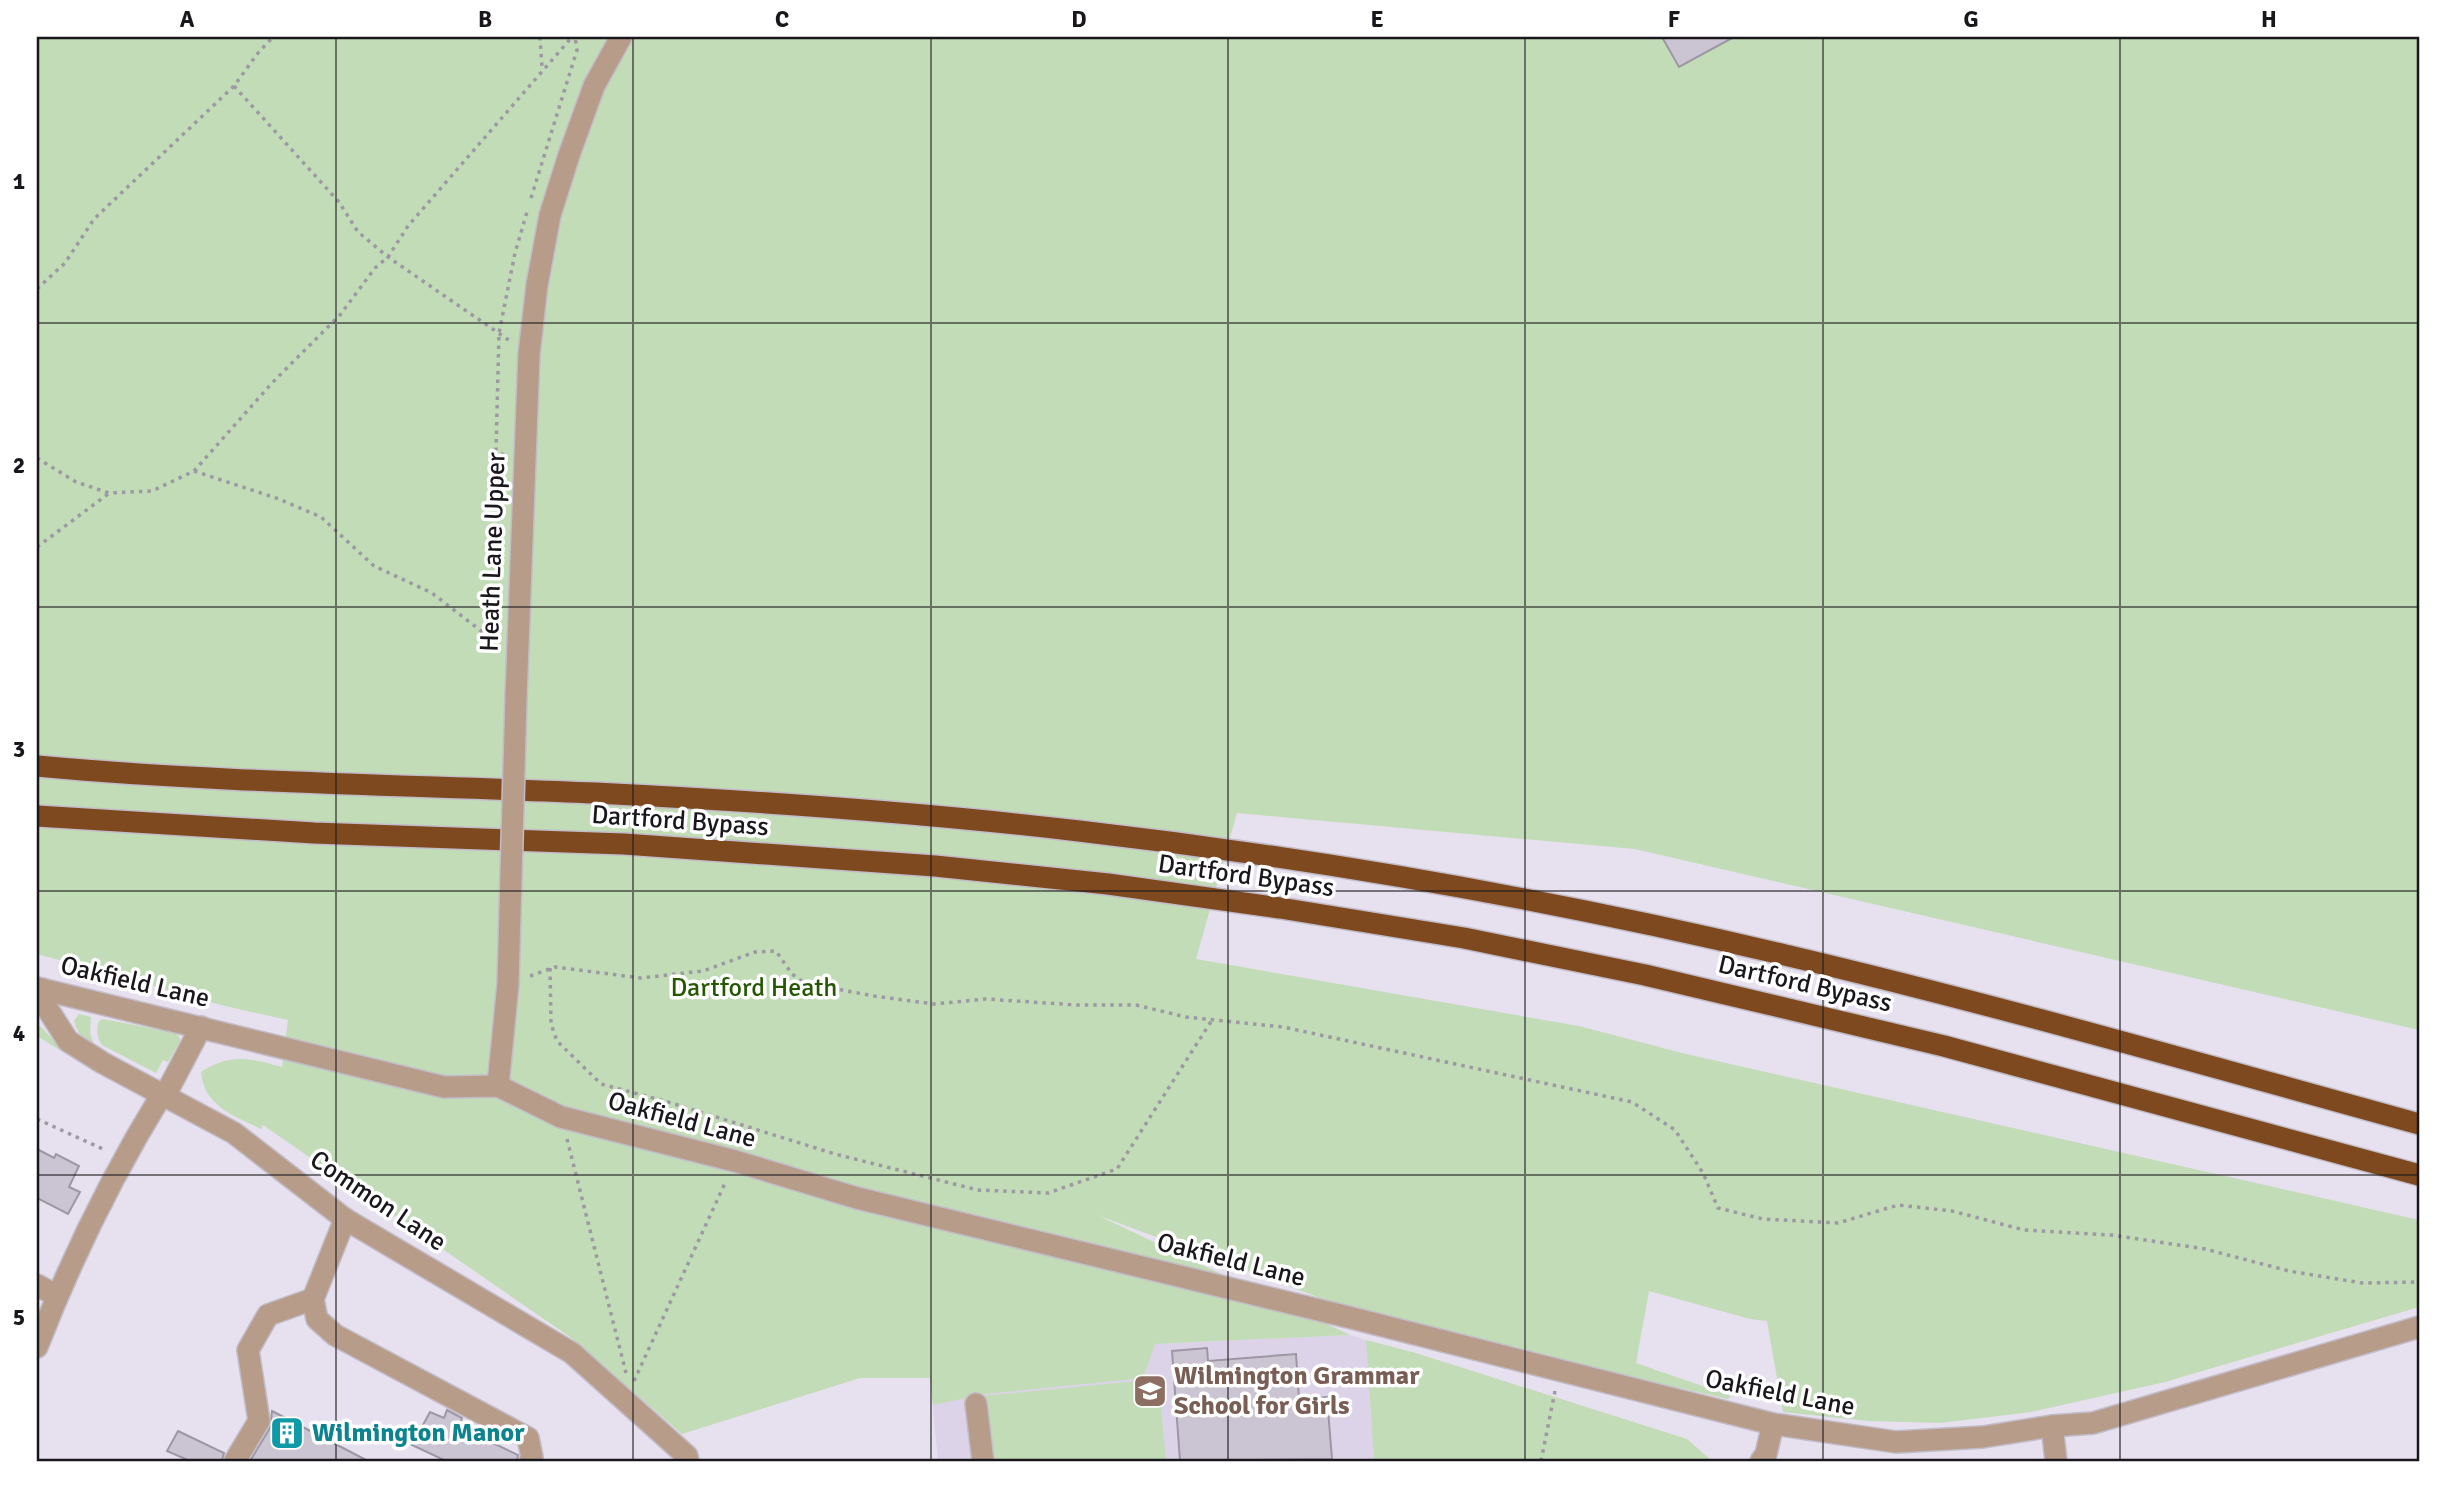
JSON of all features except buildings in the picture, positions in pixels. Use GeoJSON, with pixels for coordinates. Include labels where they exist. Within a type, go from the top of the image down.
{"type":"FeatureCollection","features":[{"type":"Feature","properties":{"kind":"highway","name":"Dartford Bypass"},"geometry":{"type":"LineString","coordinates":[[37,766],[97,772],[307,783],[589,793],[813,806],[1080,831],[1290,859],[1510,897],[1785,955],[2028,1017],[2419,1124]]}},
{"type":"Feature","properties":{"kind":"highway","name":"Dartford Bypass"},"geometry":{"type":"LineString","coordinates":[[37,816],[314,834],[624,844],[921,865],[1108,884],[1280,908],[1464,938],[1659,979],[1944,1046],[2419,1175]]}},
{"type":"Feature","properties":{"kind":"street","name":"Heath Lane Upper"},"geometry":{"type":"LineString","coordinates":[[498,1086],[508,984],[529,354],[537,285],[550,215],[594,86],[621,37]]}},
{"type":"Feature","properties":{"kind":"street","name":"Oakfield Lane"},"geometry":{"type":"LineString","coordinates":[[39,988],[444,1087],[498,1086],[561,1117],[735,1161],[857,1198],[1773,1424],[1896,1442],[1983,1437],[2052,1426],[2093,1423],[2419,1327]]}},
{"type":"Feature","properties":{"kind":"street","name":"Common Lane"},"geometry":{"type":"LineString","coordinates":[[39,988],[47,1008],[68,1041],[103,1063],[234,1133],[345,1219],[572,1353],[687,1456],[688,1461]]}},
{"type":"Feature","properties":{"kind":"street"},"geometry":{"type":"LineString","coordinates":[[37,1347],[57,1296],[122,1161],[162,1094],[169,1088],[201,1027]]}},
{"type":"Feature","properties":{"kind":"street"},"geometry":{"type":"LineString","coordinates":[[345,1219],[313,1299],[317,1319],[335,1335],[528,1438],[532,1457],[530,1461]]}},
{"type":"Feature","properties":{"kind":"street"},"geometry":{"type":"LineString","coordinates":[[37,1285],[57,1296]]}},
{"type":"Feature","properties":{"kind":"street"},"geometry":{"type":"LineString","coordinates":[[234,1461],[259,1421],[248,1350],[268,1315],[313,1299]]}},
{"type":"Feature","properties":{"kind":"street"},"geometry":{"type":"LineString","coordinates":[[976,1404],[983,1461]]}},
{"type":"Feature","properties":{"kind":"street"},"geometry":{"type":"LineString","coordinates":[[1761,1461],[1766,1454],[1773,1424]]}},
{"type":"Feature","properties":{"kind":"street"},"geometry":{"type":"LineString","coordinates":[[2052,1426],[2056,1461]]}},
{"type":"Feature","properties":{"kind":"path"},"geometry":{"type":"LineString","coordinates":[[37,289],[65,263],[94,219],[234,86],[258,52],[273,37]]}},
{"type":"Feature","properties":{"kind":"path"},"geometry":{"type":"LineString","coordinates":[[540,37],[542,68]]}},
{"type":"Feature","properties":{"kind":"path"},"geometry":{"type":"LineString","coordinates":[[37,458],[76,482],[109,493],[152,491],[194,471],[272,383],[340,315],[375,268],[388,257],[408,226],[542,68],[572,37]]}},
{"type":"Feature","properties":{"kind":"path"},"geometry":{"type":"LineString","coordinates":[[234,86],[339,202],[358,232],[388,257],[529,354]]}},
{"type":"Feature","properties":{"kind":"path"},"geometry":{"type":"LineString","coordinates":[[194,471],[279,499],[321,517],[374,566],[432,593],[518,660]]}},
{"type":"Feature","properties":{"kind":"path"},"geometry":{"type":"LineString","coordinates":[[37,547],[109,493]]}},
{"type":"Feature","properties":{"kind":"path"},"geometry":{"type":"LineString","coordinates":[[508,984],[555,967],[641,978],[703,971],[755,952],[776,951],[792,974],[804,983],[874,996],[934,1004],[986,999],[1077,1006],[1136,1005],[1186,1017],[1283,1027],[1632,1102],[1675,1130],[1703,1173],[1718,1208],[1763,1219],[1838,1223],[1898,1206],[1952,1211],[2024,1230],[2110,1235],[2205,1249],[2288,1271],[2362,1283],[2419,1282]]}},
{"type":"Feature","properties":{"kind":"path"},"geometry":{"type":"LineString","coordinates":[[550,968],[551,1024],[557,1041],[601,1084],[835,1154],[978,1190],[1048,1193],[1117,1169],[1212,1020]]}},
{"type":"Feature","properties":{"kind":"path"},"geometry":{"type":"LineString","coordinates":[[561,1117],[630,1389],[735,1161]]}},
{"type":"Feature","properties":{"kind":"path"},"geometry":{"type":"LineString","coordinates":[[37,1119],[122,1161]]}},
{"type":"Feature","properties":{"kind":"path"},"geometry":{"type":"LineString","coordinates":[[1541,1461],[1559,1371]]}},
{"type":"Feature","properties":{"kind":"shaded area","name":"Wilmington Grammar School for Girls"},"geometry":{"type":"Polygon","coordinates":[[[1350,1335],[1366,1340],[1374,1461],[938,1461],[930,1378],[1155,1344],[1350,1335]]]}},
{"type":"Feature","properties":{"kind":"green space","name":"Dartford Heath"},"geometry":{"type":"Polygon","coordinates":[[[37,37],[2419,37],[2419,1030],[1635,849],[1237,813],[1196,959],[1579,1026],[1682,1053],[2419,1220],[2419,1307],[2165,1382],[2031,1412],[1940,1423],[1868,1421],[1783,1412],[1767,1321],[1750,1319],[1649,1291],[1636,1363],[1731,1396],[1728,1399],[1496,1346],[1350,1309],[1097,1215],[1350,1335],[1155,1344],[1143,1378],[986,1394],[933,1405],[930,1378],[860,1378],[682,1434],[570,1337],[263,1125],[261,1129],[240,1119],[214,1101],[203,1084],[201,1072],[221,1062],[240,1059],[282,1067],[288,1020],[225,1006],[37,954],[37,37]]]}},
{"type":"Feature","properties":{"kind":"green space"},"geometry":{"type":"Polygon","coordinates":[[[79,1014],[91,1017],[90,1033],[96,1050],[85,1041],[78,1030],[74,1021],[79,1014]]]}},
{"type":"Feature","properties":{"kind":"green space"},"geometry":{"type":"Polygon","coordinates":[[[103,1019],[176,1033],[180,1041],[168,1062],[163,1060],[156,1073],[102,1045],[97,1030],[99,1021],[103,1019]]]}},
{"type":"Feature","properties":{"kind":"green space"},"geometry":{"type":"Polygon","coordinates":[[[37,1023],[68,1055],[37,1036],[37,1023]]]}},
{"type":"Feature","properties":{"kind":"green space"},"geometry":{"type":"Polygon","coordinates":[[[1366,1340],[1416,1353],[1687,1439],[1712,1461],[1374,1461],[1366,1340]]]}},
{"type":"Feature","properties":{"kind":"green space"},"geometry":{"type":"Polygon","coordinates":[[[1158,1379],[1166,1461],[989,1461],[983,1396],[1158,1379]]]}},
{"type":"Feature","properties":{"kind":"place","name":"Wilmington Grammar School for Girls"},"geometry":{"type":"Point","coordinates":[1150,1391]}},
{"type":"Feature","properties":{"kind":"place","name":"Wilmington Manor"},"geometry":{"type":"Point","coordinates":[287,1433]}}]}
